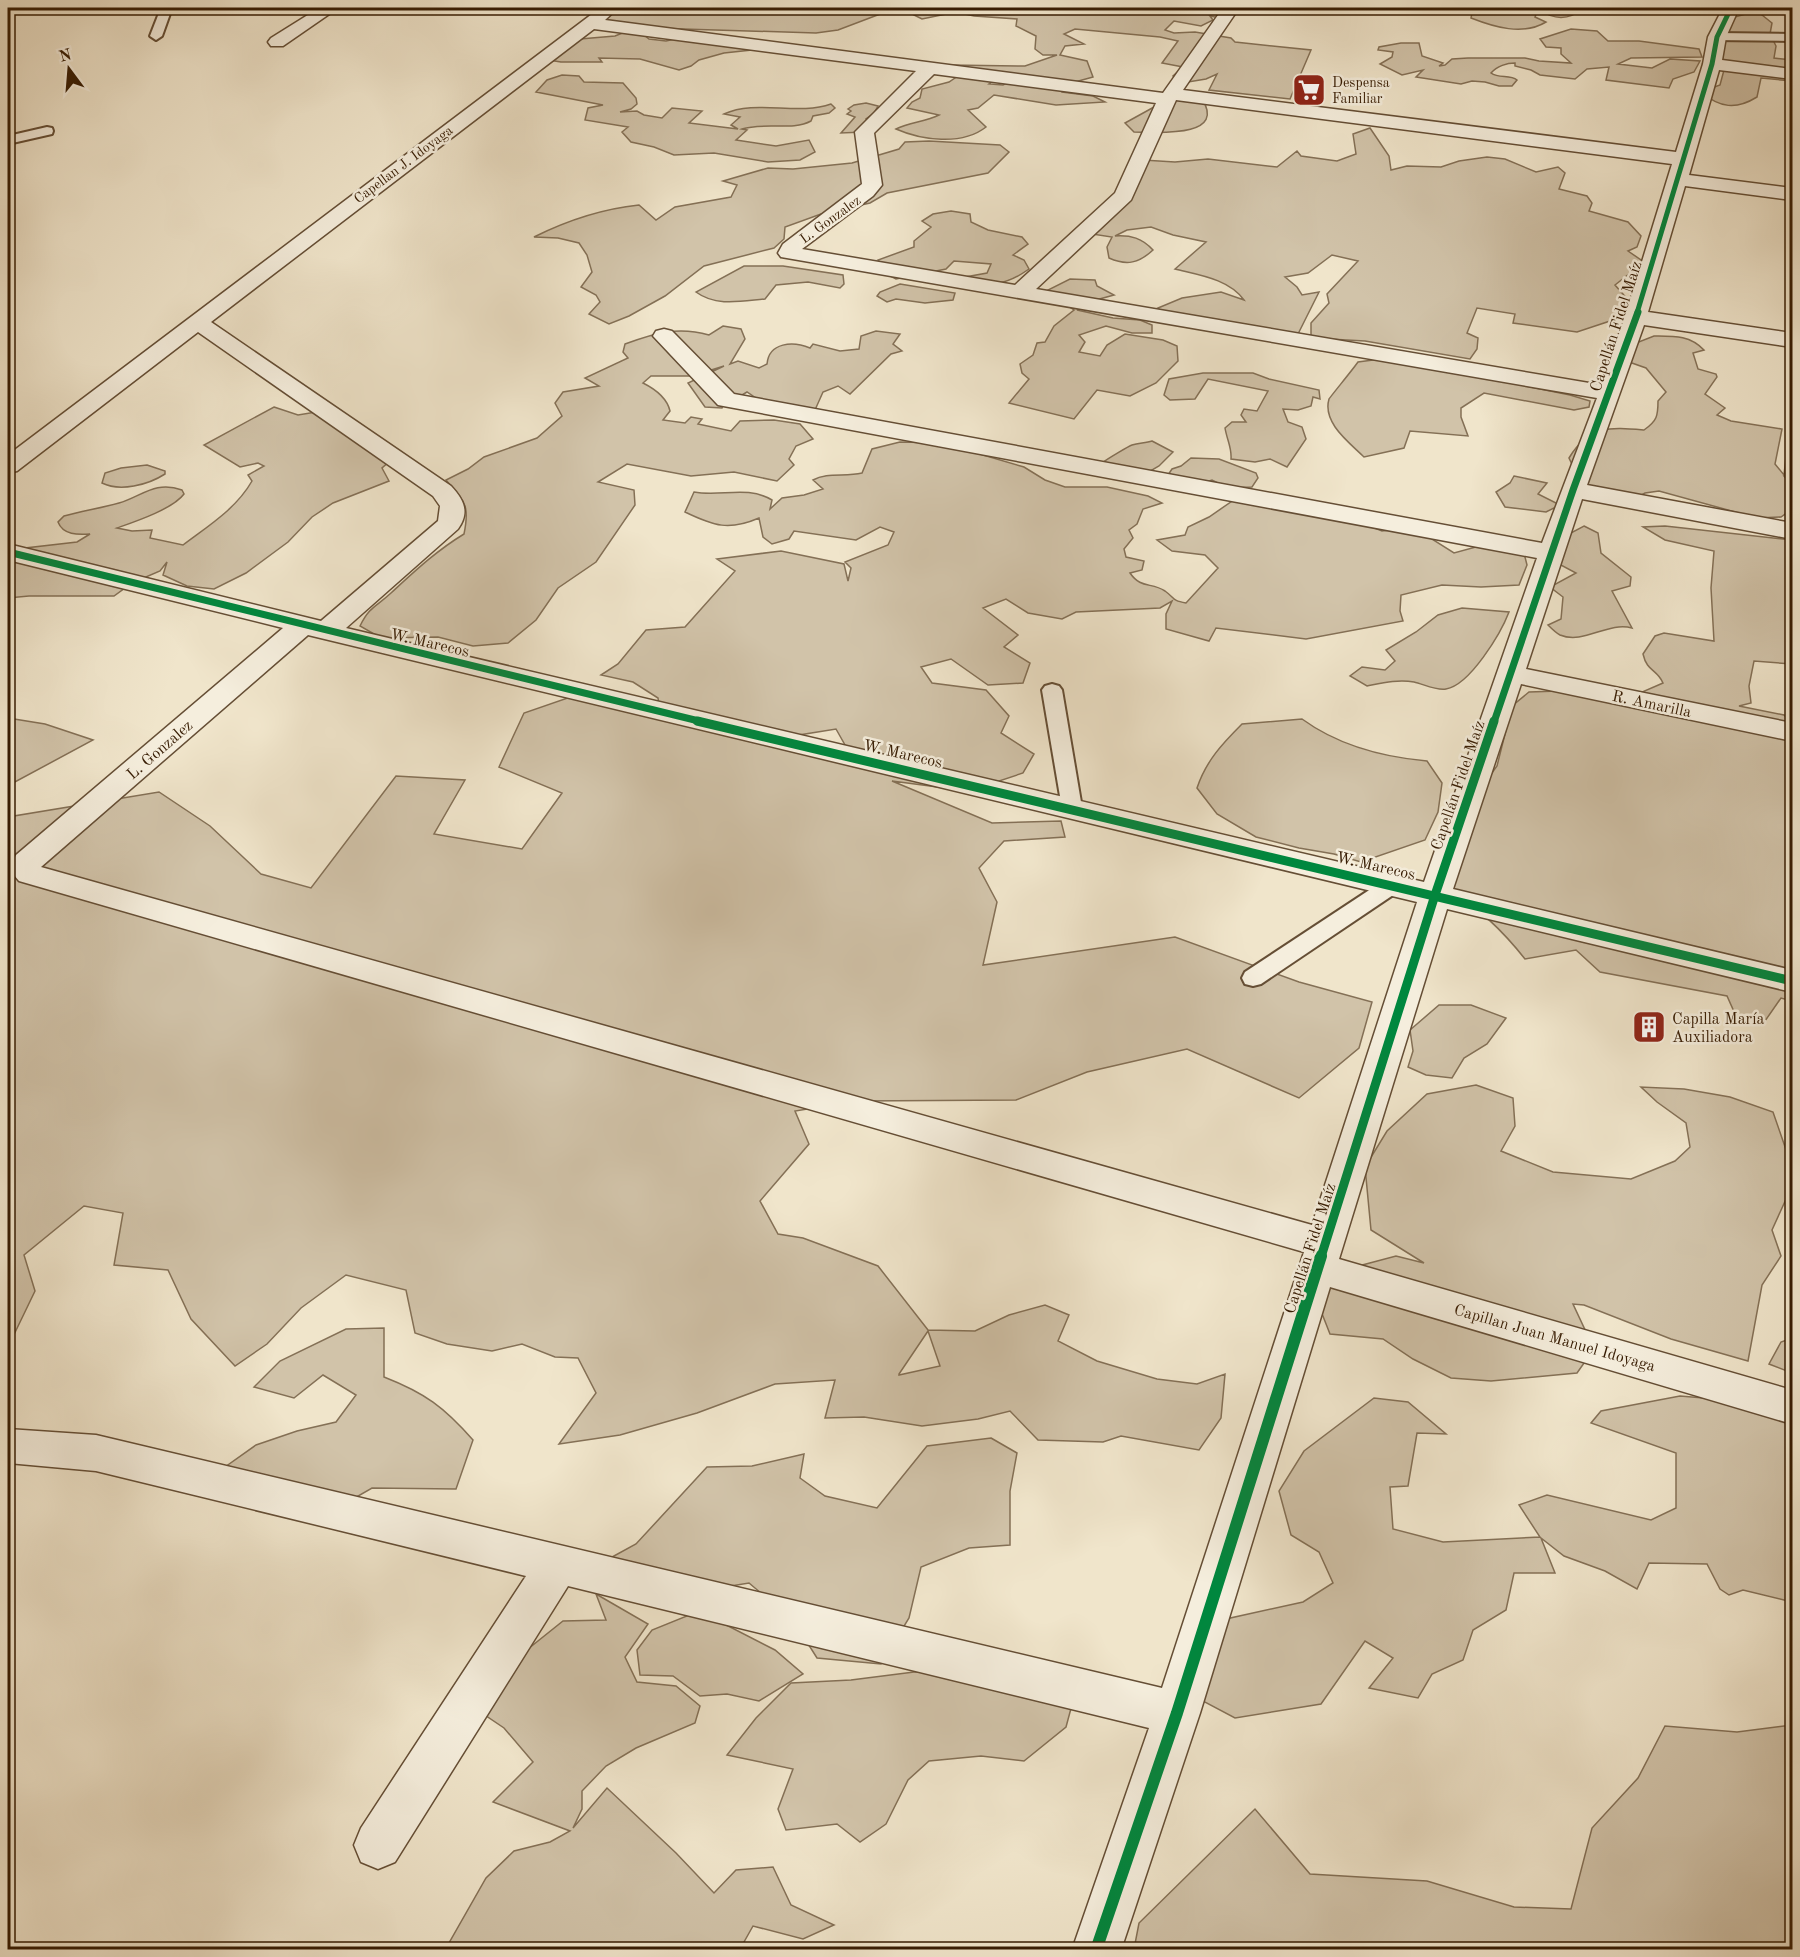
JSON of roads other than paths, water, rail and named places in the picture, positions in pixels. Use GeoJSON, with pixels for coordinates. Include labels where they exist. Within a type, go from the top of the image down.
{"type":"FeatureCollection","features":[{"type":"Feature","properties":{"kind":"street"},"geometry":{"type":"LineString","coordinates":[[277,42],[330,8]]}},
{"type":"Feature","properties":{"kind":"street","name":"Capellan J. Idoyaga"},"geometry":{"type":"LineString","coordinates":[[8,466],[610,8]]}},
{"type":"Feature","properties":{"kind":"street"},"geometry":{"type":"LineString","coordinates":[[1020,292],[1125,196],[1170,97],[1231,8]]}},
{"type":"Feature","properties":{"kind":"street","name":"Capellán Fidel Maíz"},"geometry":{"type":"LineString","coordinates":[[1096,1950],[1177,1713],[1435,894],[1572,490],[1610,393],[1636,317],[1712,64],[1717,37],[1731,8]]}},
{"type":"Feature","properties":{"kind":"street"},"geometry":{"type":"LineString","coordinates":[[590,23],[1170,97],[1679,169],[1792,194]]}},
{"type":"Feature","properties":{"kind":"street"},"geometry":{"type":"LineString","coordinates":[[1712,64],[1792,74]]}},
{"type":"Feature","properties":{"kind":"street","name":"L. Gonzalez"},"geometry":{"type":"LineString","coordinates":[[929,68],[864,132],[872,185],[866,192],[790,248],[788,253],[794,256],[1020,292]]}},
{"type":"Feature","properties":{"kind":"street"},"geometry":{"type":"LineString","coordinates":[[1020,292],[1610,393]]}},
{"type":"Feature","properties":{"kind":"street"},"geometry":{"type":"LineString","coordinates":[[1636,317],[1792,340]]}},
{"type":"Feature","properties":{"kind":"street","name":"L. Gonzalez"},"geometry":{"type":"LineString","coordinates":[[30,874],[26,869],[27,862],[314,629],[449,524],[454,512],[452,502],[442,491],[197,321]]}},
{"type":"Feature","properties":{"kind":"street"},"geometry":{"type":"LineString","coordinates":[[664,336],[726,400],[1552,553]]}},
{"type":"Feature","properties":{"kind":"street"},"geometry":{"type":"LineString","coordinates":[[1572,490],[1792,531]]}},
{"type":"Feature","properties":{"kind":"street","name":"W. Marecos"},"geometry":{"type":"LineString","coordinates":[[8,552],[314,629],[1394,884],[1792,981]]}},
{"type":"Feature","properties":{"kind":"street","name":"R. Amarilla"},"geometry":{"type":"LineString","coordinates":[[1511,674],[1792,732]]}},
{"type":"Feature","properties":{"kind":"street","name":"Capillan Juan Manuel Idoyaga"},"geometry":{"type":"LineString","coordinates":[[30,874],[1322,1256],[1792,1407]]}},
{"type":"Feature","properties":{"kind":"street"},"geometry":{"type":"LineString","coordinates":[[8,1446],[96,1452],[1177,1713]]}},
{"type":"Feature","properties":{"kind":"street"},"geometry":{"type":"LineString","coordinates":[[378,1845],[558,1564]]}},
{"type":"Feature","properties":{"kind":"lane"},"geometry":{"type":"LineString","coordinates":[[156,36],[166,8]]}},
{"type":"Feature","properties":{"kind":"lane"},"geometry":{"type":"LineString","coordinates":[[1717,37],[1792,38]]}},
{"type":"Feature","properties":{"kind":"lane"},"geometry":{"type":"LineString","coordinates":[[8,140],[47,131]]}},
{"type":"Feature","properties":{"kind":"lane"},"geometry":{"type":"LineString","coordinates":[[1052,690],[1072,808]]}},
{"type":"Feature","properties":{"kind":"lane"},"geometry":{"type":"LineString","coordinates":[[1252,978],[1394,884]]}},
{"type":"Feature","properties":{"kind":"place","name":"Despensa Familiar"},"geometry":{"type":"Point","coordinates":[1309,90]}},
{"type":"Feature","properties":{"kind":"place","name":"Capilla María Auxiliadora"},"geometry":{"type":"Point","coordinates":[1649,1027]}}]}
